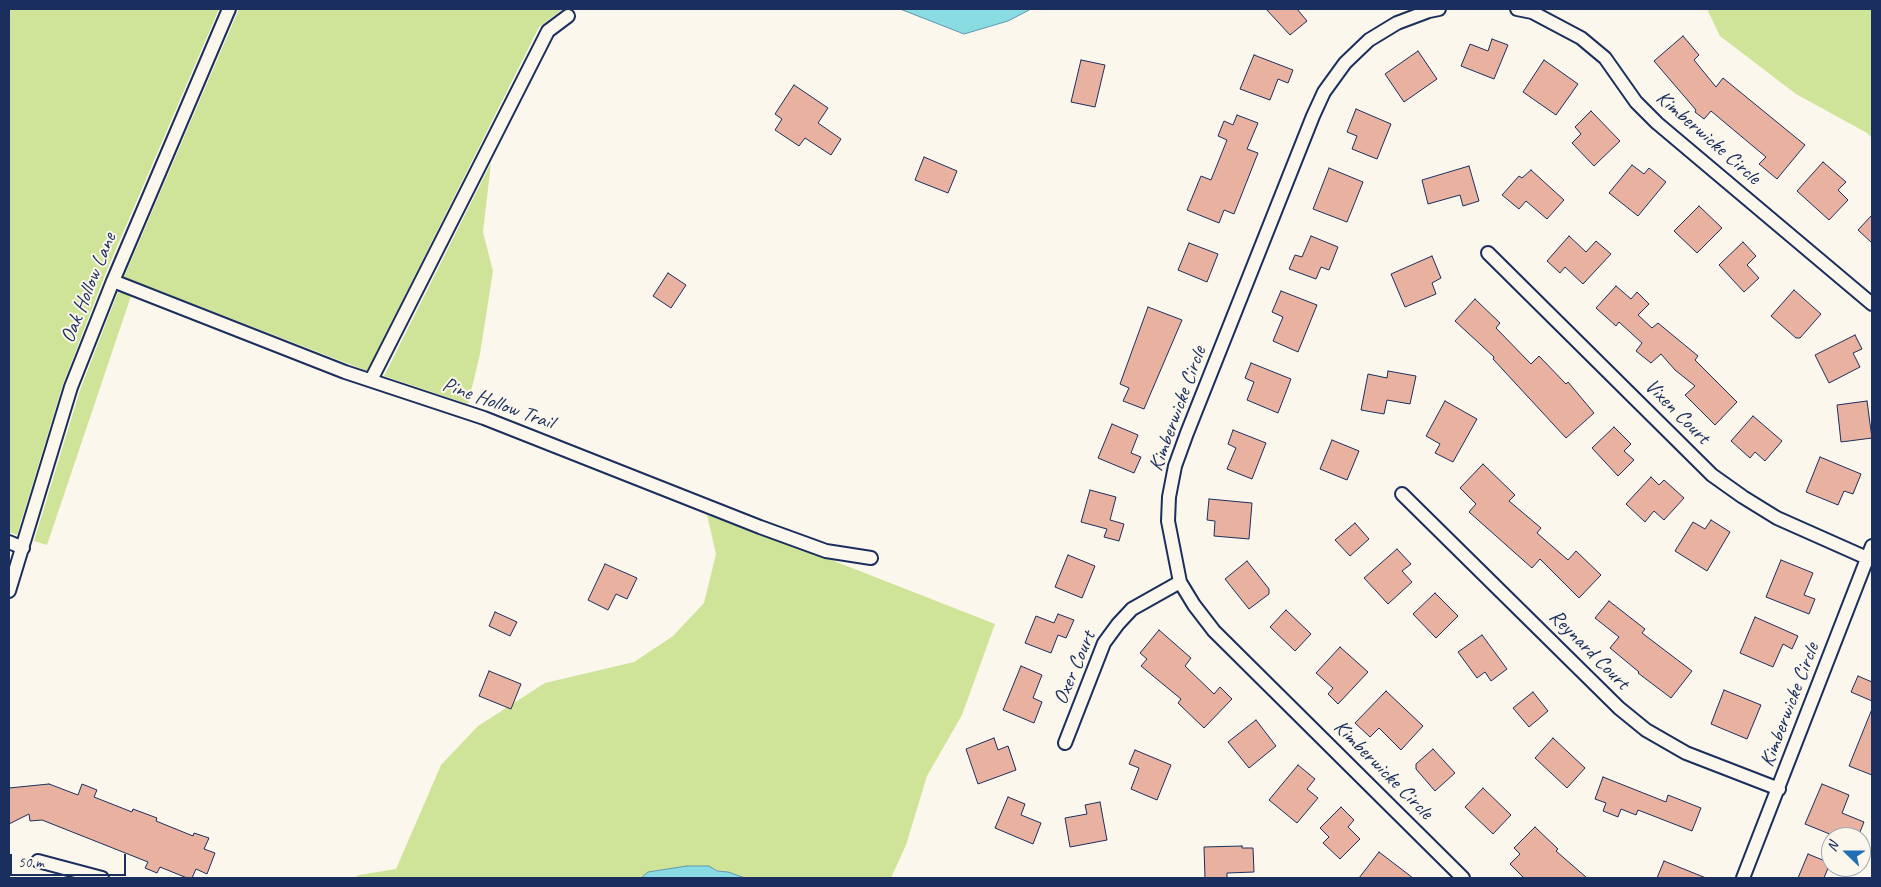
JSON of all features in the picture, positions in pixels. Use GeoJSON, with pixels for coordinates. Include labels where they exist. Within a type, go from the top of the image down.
{"type":"FeatureCollection","features":[{"type":"Feature","properties":{"kind":"street","name":"Oak Hollow Lane"},"geometry":{"type":"LineString","coordinates":[[9,590],[71,387],[113,281],[229,9]]}},
{"type":"Feature","properties":{"kind":"street","name":"Kimberwicke Circle"},"geometry":{"type":"LineString","coordinates":[[1439,9],[1397,23],[1369,40],[1345,63],[1324,92],[1175,466],[1169,497],[1168,521],[1180,582],[1194,605],[1214,631],[1463,878]]}},
{"type":"Feature","properties":{"kind":"street","name":"Kimberwicke Circle"},"geometry":{"type":"LineString","coordinates":[[1517,9],[1532,10],[1581,38],[1605,58],[1636,102],[1657,123],[1872,304]]}},
{"type":"Feature","properties":{"kind":"street"},"geometry":{"type":"LineString","coordinates":[[372,380],[548,31],[568,16]]}},
{"type":"Feature","properties":{"kind":"street","name":"Vixen Court"},"geometry":{"type":"LineString","coordinates":[[1488,253],[1712,474],[1743,498],[1777,518],[1870,552]]}},
{"type":"Feature","properties":{"kind":"street","name":"Pine Hollow Trail"},"geometry":{"type":"LineString","coordinates":[[113,281],[345,372],[484,418],[661,489],[826,551],[871,558]]}},
{"type":"Feature","properties":{"kind":"street","name":"Reynard Court"},"geometry":{"type":"LineString","coordinates":[[1402,494],[1619,708],[1646,730],[1686,753],[1779,789]]}},
{"type":"Feature","properties":{"kind":"street"},"geometry":{"type":"LineString","coordinates":[[9,542],[23,548]]}},
{"type":"Feature","properties":{"kind":"street","name":"Kimberwicke Circle"},"geometry":{"type":"LineString","coordinates":[[1743,878],[1870,552]]}},
{"type":"Feature","properties":{"kind":"street","name":"Oxer Court"},"geometry":{"type":"LineString","coordinates":[[1065,743],[1104,643],[1132,608],[1180,582]]}},
{"type":"Feature","properties":{"kind":"street"},"geometry":{"type":"LineString","coordinates":[[38,861],[102,878]]}},
{"type":"Feature","properties":{"kind":"green space"},"geometry":{"type":"Polygon","coordinates":[[[9,9],[219,9],[107,270],[63,384],[17,535],[9,532],[9,9]]]}},
{"type":"Feature","properties":{"kind":"green space"},"geometry":{"type":"Polygon","coordinates":[[[239,9],[563,9],[539,27],[367,371],[124,277],[239,9]]]}},
{"type":"Feature","properties":{"kind":"green space"},"geometry":{"type":"Polygon","coordinates":[[[1707,9],[1872,9],[1872,138],[1867,133],[1796,94],[1720,36],[1707,9]]]}},
{"type":"Feature","properties":{"kind":"green space"},"geometry":{"type":"Polygon","coordinates":[[[491,163],[483,232],[493,271],[480,354],[468,404],[384,376],[491,163]]]}},
{"type":"Feature","properties":{"kind":"green space"},"geometry":{"type":"Polygon","coordinates":[[[118,292],[131,296],[47,545],[34,541],[80,390],[118,292]]]}},
{"type":"Feature","properties":{"kind":"green space"},"geometry":{"type":"Polygon","coordinates":[[[707,515],[829,559],[995,624],[962,715],[927,776],[906,845],[891,878],[745,878],[728,872],[717,871],[709,866],[687,866],[648,872],[641,878],[354,878],[359,875],[396,869],[441,765],[478,726],[545,683],[634,662],[673,636],[704,603],[716,554],[707,515]]]}},
{"type":"Feature","properties":{"kind":"water"},"geometry":{"type":"Polygon","coordinates":[[[900,9],[1031,9],[1008,21],[964,34],[900,9]]]}},
{"type":"Feature","properties":{"kind":"water"},"geometry":{"type":"Polygon","coordinates":[[[687,866],[709,866],[717,871],[728,872],[745,878],[641,878],[648,872],[687,866]]]}},
{"type":"Feature","properties":{"kind":"building"},"geometry":{"type":"Polygon","coordinates":[[[1266,9],[1297,9],[1307,21],[1290,35],[1266,9]]]}},
{"type":"Feature","properties":{"kind":"building"},"geometry":{"type":"Polygon","coordinates":[[[1683,36],[1699,55],[1694,60],[1716,87],[1723,78],[1805,145],[1777,179],[1759,164],[1766,157],[1711,111],[1704,119],[1695,112],[1696,110],[1654,61],[1683,36]]]}},
{"type":"Feature","properties":{"kind":"building"},"geometry":{"type":"Polygon","coordinates":[[[1492,39],[1508,45],[1494,79],[1461,66],[1470,44],[1488,51],[1492,39]]]}},
{"type":"Feature","properties":{"kind":"building"},"geometry":{"type":"Polygon","coordinates":[[[1418,51],[1437,79],[1404,102],[1385,74],[1418,51]]]}},
{"type":"Feature","properties":{"kind":"building"},"geometry":{"type":"Polygon","coordinates":[[[1254,55],[1293,70],[1288,83],[1278,79],[1270,100],[1240,89],[1254,55]]]}},
{"type":"Feature","properties":{"kind":"building"},"geometry":{"type":"Polygon","coordinates":[[[1081,60],[1105,65],[1095,107],[1071,102],[1081,60]]]}},
{"type":"Feature","properties":{"kind":"building"},"geometry":{"type":"Polygon","coordinates":[[[1544,60],[1578,84],[1556,115],[1523,92],[1544,60]]]}},
{"type":"Feature","properties":{"kind":"building"},"geometry":{"type":"Polygon","coordinates":[[[794,85],[828,108],[818,123],[841,139],[831,155],[805,138],[799,146],[775,130],[782,119],[775,114],[794,85]]]}},
{"type":"Feature","properties":{"kind":"building"},"geometry":{"type":"Polygon","coordinates":[[[1356,109],[1391,124],[1377,159],[1352,149],[1357,136],[1347,132],[1356,109]]]}},
{"type":"Feature","properties":{"kind":"building"},"geometry":{"type":"Polygon","coordinates":[[[1591,111],[1620,141],[1594,166],[1572,143],[1581,134],[1575,127],[1591,111]]]}},
{"type":"Feature","properties":{"kind":"building"},"geometry":{"type":"Polygon","coordinates":[[[1237,115],[1258,123],[1247,149],[1258,153],[1234,214],[1224,210],[1219,223],[1187,210],[1201,176],[1211,180],[1227,140],[1218,136],[1224,121],[1233,125],[1237,115]]]}},
{"type":"Feature","properties":{"kind":"building"},"geometry":{"type":"Polygon","coordinates":[[[924,157],[957,171],[948,193],[915,180],[924,157]]]}},
{"type":"Feature","properties":{"kind":"building"},"geometry":{"type":"Polygon","coordinates":[[[1823,162],[1846,182],[1838,190],[1848,200],[1829,220],[1797,191],[1823,162]]]}},
{"type":"Feature","properties":{"kind":"building"},"geometry":{"type":"Polygon","coordinates":[[[1632,165],[1644,174],[1649,168],[1666,182],[1638,216],[1609,193],[1632,165]]]}},
{"type":"Feature","properties":{"kind":"building"},"geometry":{"type":"Polygon","coordinates":[[[1469,166],[1479,201],[1463,206],[1460,195],[1428,204],[1422,180],[1469,166]]]}},
{"type":"Feature","properties":{"kind":"building"},"geometry":{"type":"Polygon","coordinates":[[[1329,168],[1363,182],[1347,222],[1313,209],[1329,168]]]}},
{"type":"Feature","properties":{"kind":"building"},"geometry":{"type":"Polygon","coordinates":[[[1531,170],[1564,200],[1547,219],[1526,201],[1519,209],[1502,195],[1519,176],[1522,178],[1531,170]]]}},
{"type":"Feature","properties":{"kind":"building"},"geometry":{"type":"Polygon","coordinates":[[[1699,206],[1722,228],[1697,253],[1674,231],[1699,206]]]}},
{"type":"Feature","properties":{"kind":"building"},"geometry":{"type":"Polygon","coordinates":[[[1872,215],[1872,243],[1858,230],[1872,215]]]}},
{"type":"Feature","properties":{"kind":"building"},"geometry":{"type":"Polygon","coordinates":[[[1311,236],[1338,247],[1329,270],[1321,267],[1316,279],[1289,269],[1295,255],[1302,257],[1311,236]]]}},
{"type":"Feature","properties":{"kind":"building"},"geometry":{"type":"Polygon","coordinates":[[[1569,236],[1586,252],[1596,241],[1611,254],[1583,284],[1565,267],[1560,273],[1547,261],[1569,236]]]}},
{"type":"Feature","properties":{"kind":"building"},"geometry":{"type":"Polygon","coordinates":[[[1743,242],[1756,256],[1747,265],[1759,278],[1744,292],[1719,265],[1743,242]]]}},
{"type":"Feature","properties":{"kind":"building"},"geometry":{"type":"Polygon","coordinates":[[[1189,243],[1218,254],[1207,282],[1178,270],[1189,243]]]}},
{"type":"Feature","properties":{"kind":"building"},"geometry":{"type":"Polygon","coordinates":[[[1432,256],[1441,278],[1432,283],[1436,294],[1405,307],[1391,274],[1432,256]]]}},
{"type":"Feature","properties":{"kind":"building"},"geometry":{"type":"Polygon","coordinates":[[[668,273],[686,285],[671,308],[653,296],[668,273]]]}},
{"type":"Feature","properties":{"kind":"building"},"geometry":{"type":"Polygon","coordinates":[[[1616,286],[1631,299],[1637,292],[1649,304],[1638,315],[1652,328],[1658,323],[1698,356],[1695,360],[1737,402],[1715,425],[1685,395],[1695,386],[1675,370],[1661,354],[1651,363],[1636,351],[1642,343],[1619,322],[1616,326],[1596,308],[1616,286]]]}},
{"type":"Feature","properties":{"kind":"building"},"geometry":{"type":"Polygon","coordinates":[[[1794,290],[1821,314],[1800,338],[1796,338],[1771,316],[1794,290]]]}},
{"type":"Feature","properties":{"kind":"building"},"geometry":{"type":"Polygon","coordinates":[[[1281,291],[1317,305],[1298,352],[1273,341],[1283,317],[1272,312],[1281,291]]]}},
{"type":"Feature","properties":{"kind":"building"},"geometry":{"type":"Polygon","coordinates":[[[1475,299],[1500,323],[1496,328],[1531,364],[1539,356],[1566,384],[1568,382],[1594,413],[1566,438],[1493,359],[1494,357],[1455,321],[1475,299]]]}},
{"type":"Feature","properties":{"kind":"building"},"geometry":{"type":"Polygon","coordinates":[[[1148,307],[1182,320],[1144,409],[1123,401],[1129,388],[1120,384],[1148,307]]]}},
{"type":"Feature","properties":{"kind":"building"},"geometry":{"type":"Polygon","coordinates":[[[1855,335],[1862,349],[1853,353],[1860,367],[1829,383],[1815,355],[1855,335]]]}},
{"type":"Feature","properties":{"kind":"building"},"geometry":{"type":"Polygon","coordinates":[[[1251,363],[1291,379],[1278,413],[1247,400],[1254,382],[1245,378],[1251,363]]]}},
{"type":"Feature","properties":{"kind":"building"},"geometry":{"type":"Polygon","coordinates":[[[1388,371],[1416,376],[1410,404],[1387,400],[1384,414],[1361,410],[1368,374],[1387,378],[1388,371]]]}},
{"type":"Feature","properties":{"kind":"building"},"geometry":{"type":"Polygon","coordinates":[[[1445,401],[1477,419],[1453,462],[1435,453],[1440,444],[1426,436],[1445,401]]]}},
{"type":"Feature","properties":{"kind":"building"},"geometry":{"type":"Polygon","coordinates":[[[1867,401],[1872,438],[1841,442],[1837,405],[1867,401]]]}},
{"type":"Feature","properties":{"kind":"building"},"geometry":{"type":"Polygon","coordinates":[[[1753,416],[1782,441],[1765,461],[1755,452],[1750,458],[1731,441],[1753,416]]]}},
{"type":"Feature","properties":{"kind":"building"},"geometry":{"type":"Polygon","coordinates":[[[1112,424],[1138,435],[1131,453],[1141,457],[1134,473],[1098,458],[1112,424]]]}},
{"type":"Feature","properties":{"kind":"building"},"geometry":{"type":"Polygon","coordinates":[[[1614,427],[1631,444],[1624,451],[1634,460],[1618,476],[1592,448],[1614,427]]]}},
{"type":"Feature","properties":{"kind":"building"},"geometry":{"type":"Polygon","coordinates":[[[1233,430],[1266,443],[1252,479],[1227,469],[1236,448],[1228,444],[1233,430]]]}},
{"type":"Feature","properties":{"kind":"building"},"geometry":{"type":"Polygon","coordinates":[[[1332,440],[1359,451],[1347,480],[1320,469],[1332,440]]]}},
{"type":"Feature","properties":{"kind":"building"},"geometry":{"type":"Polygon","coordinates":[[[1820,457],[1861,474],[1853,494],[1844,491],[1838,505],[1806,492],[1820,457]]]}},
{"type":"Feature","properties":{"kind":"building"},"geometry":{"type":"Polygon","coordinates":[[[1483,464],[1515,495],[1509,501],[1541,528],[1537,533],[1568,560],[1576,551],[1601,575],[1579,598],[1540,559],[1532,568],[1469,512],[1476,504],[1460,488],[1483,464]]]}},
{"type":"Feature","properties":{"kind":"building"},"geometry":{"type":"Polygon","coordinates":[[[1651,477],[1659,485],[1664,480],[1684,498],[1664,520],[1654,511],[1645,522],[1626,504],[1651,477]]]}},
{"type":"Feature","properties":{"kind":"building"},"geometry":{"type":"Polygon","coordinates":[[[1090,490],[1116,497],[1110,520],[1124,524],[1119,541],[1104,537],[1107,529],[1081,522],[1090,490]]]}},
{"type":"Feature","properties":{"kind":"building"},"geometry":{"type":"Polygon","coordinates":[[[1209,499],[1252,503],[1249,539],[1214,536],[1215,521],[1207,520],[1209,499]]]}},
{"type":"Feature","properties":{"kind":"building"},"geometry":{"type":"Polygon","coordinates":[[[1711,520],[1730,532],[1707,571],[1675,551],[1693,522],[1705,529],[1711,520]]]}},
{"type":"Feature","properties":{"kind":"building"},"geometry":{"type":"Polygon","coordinates":[[[1355,523],[1369,539],[1350,556],[1335,540],[1355,523]]]}},
{"type":"Feature","properties":{"kind":"building"},"geometry":{"type":"Polygon","coordinates":[[[1397,549],[1411,564],[1402,571],[1412,582],[1388,604],[1364,578],[1397,549]]]}},
{"type":"Feature","properties":{"kind":"building"},"geometry":{"type":"Polygon","coordinates":[[[1068,555],[1095,566],[1082,598],[1055,587],[1068,555]]]}},
{"type":"Feature","properties":{"kind":"building"},"geometry":{"type":"Polygon","coordinates":[[[1781,560],[1813,573],[1804,595],[1815,599],[1809,614],[1766,597],[1781,560]]]}},
{"type":"Feature","properties":{"kind":"building"},"geometry":{"type":"Polygon","coordinates":[[[1247,561],[1269,589],[1269,594],[1249,609],[1225,579],[1247,561]]]}},
{"type":"Feature","properties":{"kind":"building"},"geometry":{"type":"Polygon","coordinates":[[[605,564],[637,578],[627,599],[616,594],[608,610],[588,600],[605,564]]]}},
{"type":"Feature","properties":{"kind":"building"},"geometry":{"type":"Polygon","coordinates":[[[1435,593],[1458,616],[1436,638],[1413,614],[1435,593]]]}},
{"type":"Feature","properties":{"kind":"building"},"geometry":{"type":"Polygon","coordinates":[[[1609,601],[1645,629],[1642,633],[1692,671],[1671,698],[1638,673],[1610,648],[1619,637],[1595,618],[1609,601]]]}},
{"type":"Feature","properties":{"kind":"building"},"geometry":{"type":"Polygon","coordinates":[[[1286,610],[1311,634],[1295,651],[1270,627],[1286,610]]]}},
{"type":"Feature","properties":{"kind":"building"},"geometry":{"type":"Polygon","coordinates":[[[495,612],[517,622],[510,636],[489,626],[495,612]]]}},
{"type":"Feature","properties":{"kind":"building"},"geometry":{"type":"Polygon","coordinates":[[[1058,614],[1074,620],[1066,638],[1058,635],[1051,653],[1025,643],[1036,616],[1054,623],[1058,614]]]}},
{"type":"Feature","properties":{"kind":"building"},"geometry":{"type":"Polygon","coordinates":[[[1755,617],[1798,636],[1792,649],[1783,644],[1773,667],[1740,653],[1755,617]]]}},
{"type":"Feature","properties":{"kind":"building"},"geometry":{"type":"Polygon","coordinates":[[[1159,630],[1191,658],[1185,666],[1214,694],[1220,687],[1232,699],[1204,728],[1178,703],[1181,699],[1141,666],[1147,659],[1140,653],[1159,630]]]}},
{"type":"Feature","properties":{"kind":"building"},"geometry":{"type":"Polygon","coordinates":[[[1482,635],[1507,669],[1491,681],[1485,672],[1477,678],[1458,652],[1482,635]]]}},
{"type":"Feature","properties":{"kind":"building"},"geometry":{"type":"Polygon","coordinates":[[[1340,647],[1368,672],[1338,704],[1328,694],[1333,688],[1316,673],[1340,647]]]}},
{"type":"Feature","properties":{"kind":"building"},"geometry":{"type":"Polygon","coordinates":[[[1021,666],[1042,675],[1033,698],[1042,702],[1034,723],[1003,710],[1021,666]]]}},
{"type":"Feature","properties":{"kind":"building"},"geometry":{"type":"Polygon","coordinates":[[[489,671],[521,684],[511,709],[479,696],[489,671]]]}},
{"type":"Feature","properties":{"kind":"building"},"geometry":{"type":"Polygon","coordinates":[[[1858,676],[1872,682],[1872,701],[1851,692],[1858,676]]]}},
{"type":"Feature","properties":{"kind":"building"},"geometry":{"type":"Polygon","coordinates":[[[1724,690],[1761,705],[1747,739],[1711,724],[1724,690]]]}},
{"type":"Feature","properties":{"kind":"building"},"geometry":{"type":"Polygon","coordinates":[[[1386,691],[1423,726],[1401,750],[1379,728],[1370,737],[1355,723],[1386,691]]]}},
{"type":"Feature","properties":{"kind":"building"},"geometry":{"type":"Polygon","coordinates":[[[1533,692],[1548,711],[1529,727],[1513,708],[1533,692]]]}},
{"type":"Feature","properties":{"kind":"building"},"geometry":{"type":"Polygon","coordinates":[[[1872,709],[1872,775],[1849,766],[1872,709]]]}},
{"type":"Feature","properties":{"kind":"building"},"geometry":{"type":"Polygon","coordinates":[[[1256,720],[1276,746],[1249,768],[1228,742],[1256,720]]]}},
{"type":"Feature","properties":{"kind":"building"},"geometry":{"type":"Polygon","coordinates":[[[994,738],[998,750],[1008,746],[1016,770],[978,784],[966,749],[994,738]]]}},
{"type":"Feature","properties":{"kind":"building"},"geometry":{"type":"Polygon","coordinates":[[[1553,738],[1585,768],[1567,788],[1535,758],[1553,738]]]}},
{"type":"Feature","properties":{"kind":"building"},"geometry":{"type":"Polygon","coordinates":[[[1433,749],[1455,773],[1435,791],[1416,769],[1416,764],[1433,749]]]}},
{"type":"Feature","properties":{"kind":"building"},"geometry":{"type":"Polygon","coordinates":[[[1135,750],[1171,765],[1157,800],[1131,789],[1139,768],[1129,764],[1135,750]]]}},
{"type":"Feature","properties":{"kind":"building"},"geometry":{"type":"Polygon","coordinates":[[[1298,765],[1315,779],[1307,789],[1318,798],[1297,823],[1269,800],[1298,765]]]}},
{"type":"Feature","properties":{"kind":"building"},"geometry":{"type":"Polygon","coordinates":[[[1603,777],[1666,802],[1668,795],[1701,808],[1692,831],[1638,810],[1636,815],[1621,809],[1618,817],[1603,811],[1606,803],[1595,799],[1603,777]]]}},
{"type":"Feature","properties":{"kind":"building"},"geometry":{"type":"Polygon","coordinates":[[[49,784],[78,795],[82,784],[97,790],[94,797],[132,812],[133,809],[157,818],[156,821],[193,836],[194,833],[209,838],[204,849],[215,853],[207,874],[196,869],[192,878],[187,878],[160,867],[157,873],[145,868],[148,862],[42,820],[30,821],[29,814],[9,824],[9,788],[49,784]]]}},
{"type":"Feature","properties":{"kind":"building"},"geometry":{"type":"Polygon","coordinates":[[[1822,784],[1849,795],[1842,813],[1864,822],[1862,827],[1821,827],[1821,830],[1805,824],[1822,784]]]}},
{"type":"Feature","properties":{"kind":"building"},"geometry":{"type":"Polygon","coordinates":[[[1483,788],[1511,815],[1493,834],[1465,807],[1483,788]]]}},
{"type":"Feature","properties":{"kind":"building"},"geometry":{"type":"Polygon","coordinates":[[[1008,797],[1025,804],[1021,815],[1041,823],[1033,844],[995,828],[1008,797]]]}},
{"type":"Feature","properties":{"kind":"building"},"geometry":{"type":"Polygon","coordinates":[[[1100,802],[1107,840],[1070,847],[1065,818],[1087,814],[1085,805],[1100,802]]]}},
{"type":"Feature","properties":{"kind":"building"},"geometry":{"type":"Polygon","coordinates":[[[1341,807],[1354,820],[1348,827],[1360,839],[1340,859],[1323,843],[1329,837],[1320,828],[1341,807]]]}},
{"type":"Feature","properties":{"kind":"building"},"geometry":{"type":"Polygon","coordinates":[[[1535,827],[1558,849],[1556,851],[1587,878],[1524,878],[1510,864],[1520,854],[1514,848],[1535,827]]]}},
{"type":"Feature","properties":{"kind":"building"},"geometry":{"type":"Polygon","coordinates":[[[1242,846],[1242,848],[1253,848],[1254,872],[1227,873],[1227,878],[1205,878],[1204,847],[1242,846]]]}},
{"type":"Feature","properties":{"kind":"building"},"geometry":{"type":"Polygon","coordinates":[[[1379,852],[1413,878],[1359,878],[1379,852]]]}},
{"type":"Feature","properties":{"kind":"building"},"geometry":{"type":"Polygon","coordinates":[[[1808,854],[1821,859],[1821,877],[1824,878],[1798,878],[1808,854]]]}},
{"type":"Feature","properties":{"kind":"building"},"geometry":{"type":"Polygon","coordinates":[[[1664,861],[1706,878],[1657,878],[1664,861]]]}}]}
